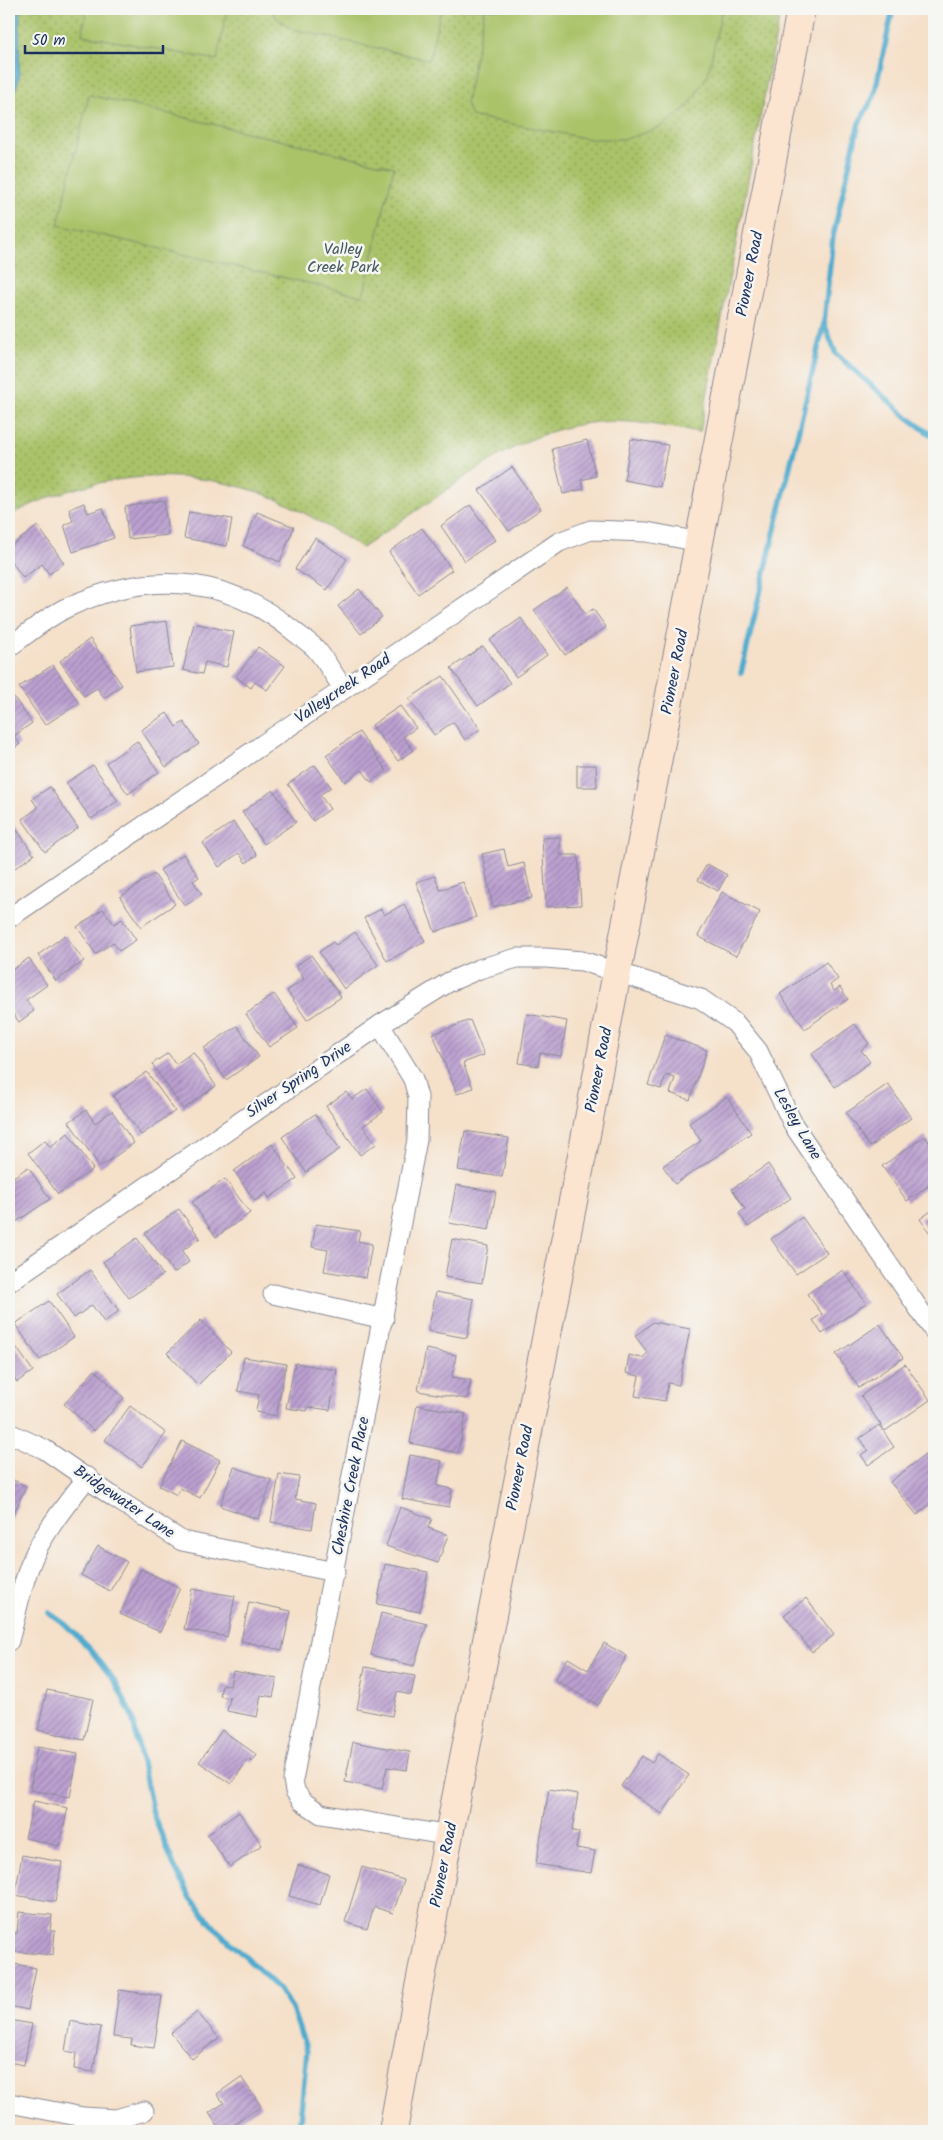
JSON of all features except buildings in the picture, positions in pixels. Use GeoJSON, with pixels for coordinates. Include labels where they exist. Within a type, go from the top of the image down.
{"type":"FeatureCollection","features":[{"type":"Feature","properties":{"kind":"main road","name":"Pioneer Road"},"geometry":{"type":"LineString","coordinates":[[393,2131],[417,1998],[617,973],[801,9]]}},
{"type":"Feature","properties":{"kind":"street","name":"Valleycreek Road"},"geometry":{"type":"LineString","coordinates":[[9,918],[559,542],[591,530],[647,532],[700,542]]}},
{"type":"Feature","properties":{"kind":"street"},"geometry":{"type":"LineString","coordinates":[[9,646],[64,609],[102,593],[140,584],[177,582],[221,591],[269,612],[315,648],[344,689]]}},
{"type":"Feature","properties":{"kind":"street","name":"Silver Spring Drive"},"geometry":{"type":"LineString","coordinates":[[9,1282],[380,1025],[449,982],[479,969],[517,958],[582,960],[617,973]]}},
{"type":"Feature","properties":{"kind":"street","name":"Lesley Lane"},"geometry":{"type":"LineString","coordinates":[[617,973],[701,1000],[735,1023],[758,1052],[794,1126],[934,1331]]}},
{"type":"Feature","properties":{"kind":"street","name":"Cheshire Creek Place"},"geometry":{"type":"LineString","coordinates":[[380,1025],[413,1079],[418,1097],[419,1116],[415,1149],[384,1319],[293,1780],[295,1791],[302,1801],[321,1814],[450,1836]]}},
{"type":"Feature","properties":{"kind":"street"},"geometry":{"type":"LineString","coordinates":[[274,1294],[384,1319]]}},
{"type":"Feature","properties":{"kind":"street","name":"Bridgewater Lane"},"geometry":{"type":"LineString","coordinates":[[9,1433],[44,1448],[88,1477],[115,1498],[182,1541],[335,1572]]}},
{"type":"Feature","properties":{"kind":"street"},"geometry":{"type":"LineString","coordinates":[[9,1641],[22,1589],[36,1551],[55,1519],[88,1477]]}},
{"type":"Feature","properties":{"kind":"street"},"geometry":{"type":"LineString","coordinates":[[9,2104],[83,2116],[116,2119],[144,2111]]}},
{"type":"Feature","properties":{"kind":"green space","name":"Valley Creek Park"},"geometry":{"type":"Polygon","coordinates":[[[9,9],[781,9],[700,432],[649,424],[611,421],[576,425],[555,431],[516,446],[498,456],[362,548],[315,519],[279,500],[234,485],[201,479],[135,478],[102,482],[70,490],[39,501],[9,516],[9,9]]]}},
{"type":"Feature","properties":{"kind":"green space"},"geometry":{"type":"Polygon","coordinates":[[[87,9],[227,9],[217,60],[82,35],[87,9]]]}},
{"type":"Feature","properties":{"kind":"green space"},"geometry":{"type":"Polygon","coordinates":[[[270,9],[441,9],[429,60],[293,29],[278,19],[270,9]]]}},
{"type":"Feature","properties":{"kind":"green space"},"geometry":{"type":"Polygon","coordinates":[[[485,9],[722,9],[708,74],[689,105],[661,127],[626,139],[590,139],[471,116],[466,103],[485,9]]]}},
{"type":"Feature","properties":{"kind":"green space"},"geometry":{"type":"Polygon","coordinates":[[[89,95],[394,167],[363,296],[58,225],[89,95]]]}},
{"type":"Feature","properties":{"kind":"water"},"geometry":{"type":"Polygon","coordinates":[[[9,9],[20,9],[20,11],[19,78],[9,113],[9,9]]]}},
{"type":"Feature","properties":{"kind":"waterway"},"geometry":{"type":"LineString","coordinates":[[741,673],[824,323],[833,236],[859,123],[874,96],[893,9]]}},
{"type":"Feature","properties":{"kind":"waterway"},"geometry":{"type":"LineString","coordinates":[[824,323],[836,354],[907,417],[934,437]]}},
{"type":"Feature","properties":{"kind":"waterway"},"geometry":{"type":"LineString","coordinates":[[49,1613],[65,1624],[91,1650],[116,1683],[132,1716],[153,1814],[175,1868],[191,1899],[217,1930],[278,1988],[292,2009],[307,2051],[299,2131]]}}]}
